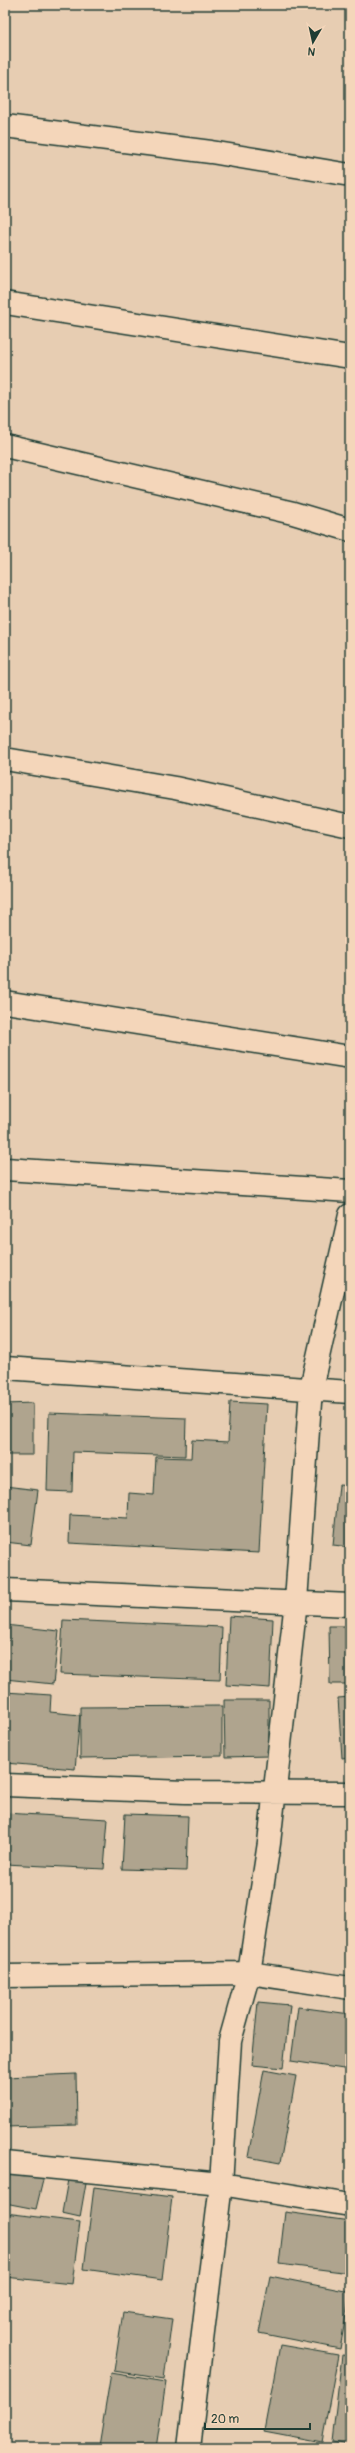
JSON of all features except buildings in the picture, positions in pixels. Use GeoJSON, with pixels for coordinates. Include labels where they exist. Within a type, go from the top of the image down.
{"type":"FeatureCollection","features":[{"type":"Feature","properties":{"kind":"street"},"geometry":{"type":"LineString","coordinates":[[5,126],[211,152],[350,175]]}},
{"type":"Feature","properties":{"kind":"street"},"geometry":{"type":"LineString","coordinates":[[5,303],[350,357]]}},
{"type":"Feature","properties":{"kind":"street"},"geometry":{"type":"LineString","coordinates":[[5,446],[293,513],[350,530]]}},
{"type":"Feature","properties":{"kind":"street"},"geometry":{"type":"LineString","coordinates":[[5,759],[175,788],[350,826]]}},
{"type":"Feature","properties":{"kind":"street"},"geometry":{"type":"LineString","coordinates":[[5,1002],[350,1057]]}},
{"type":"Feature","properties":{"kind":"street"},"geometry":{"type":"LineString","coordinates":[[5,1169],[350,1191]]}},
{"type":"Feature","properties":{"kind":"street"},"geometry":{"type":"LineString","coordinates":[[189,2448],[221,2184],[230,2041],[249,1973],[269,1843],[296,1601],[311,1388],[350,1215]]}},
{"type":"Feature","properties":{"kind":"street"},"geometry":{"type":"LineString","coordinates":[[5,1368],[311,1388],[350,1392]]}},
{"type":"Feature","properties":{"kind":"street"},"geometry":{"type":"LineString","coordinates":[[5,1590],[350,1604]]}},
{"type":"Feature","properties":{"kind":"street"},"geometry":{"type":"LineString","coordinates":[[5,1785],[185,1792],[274,1791],[350,1793]]}},
{"type":"Feature","properties":{"kind":"street"},"geometry":{"type":"LineString","coordinates":[[5,1976],[249,1973],[350,1988]]}},
{"type":"Feature","properties":{"kind":"street"},"geometry":{"type":"LineString","coordinates":[[5,2163],[221,2184],[350,2205]]}}]}
